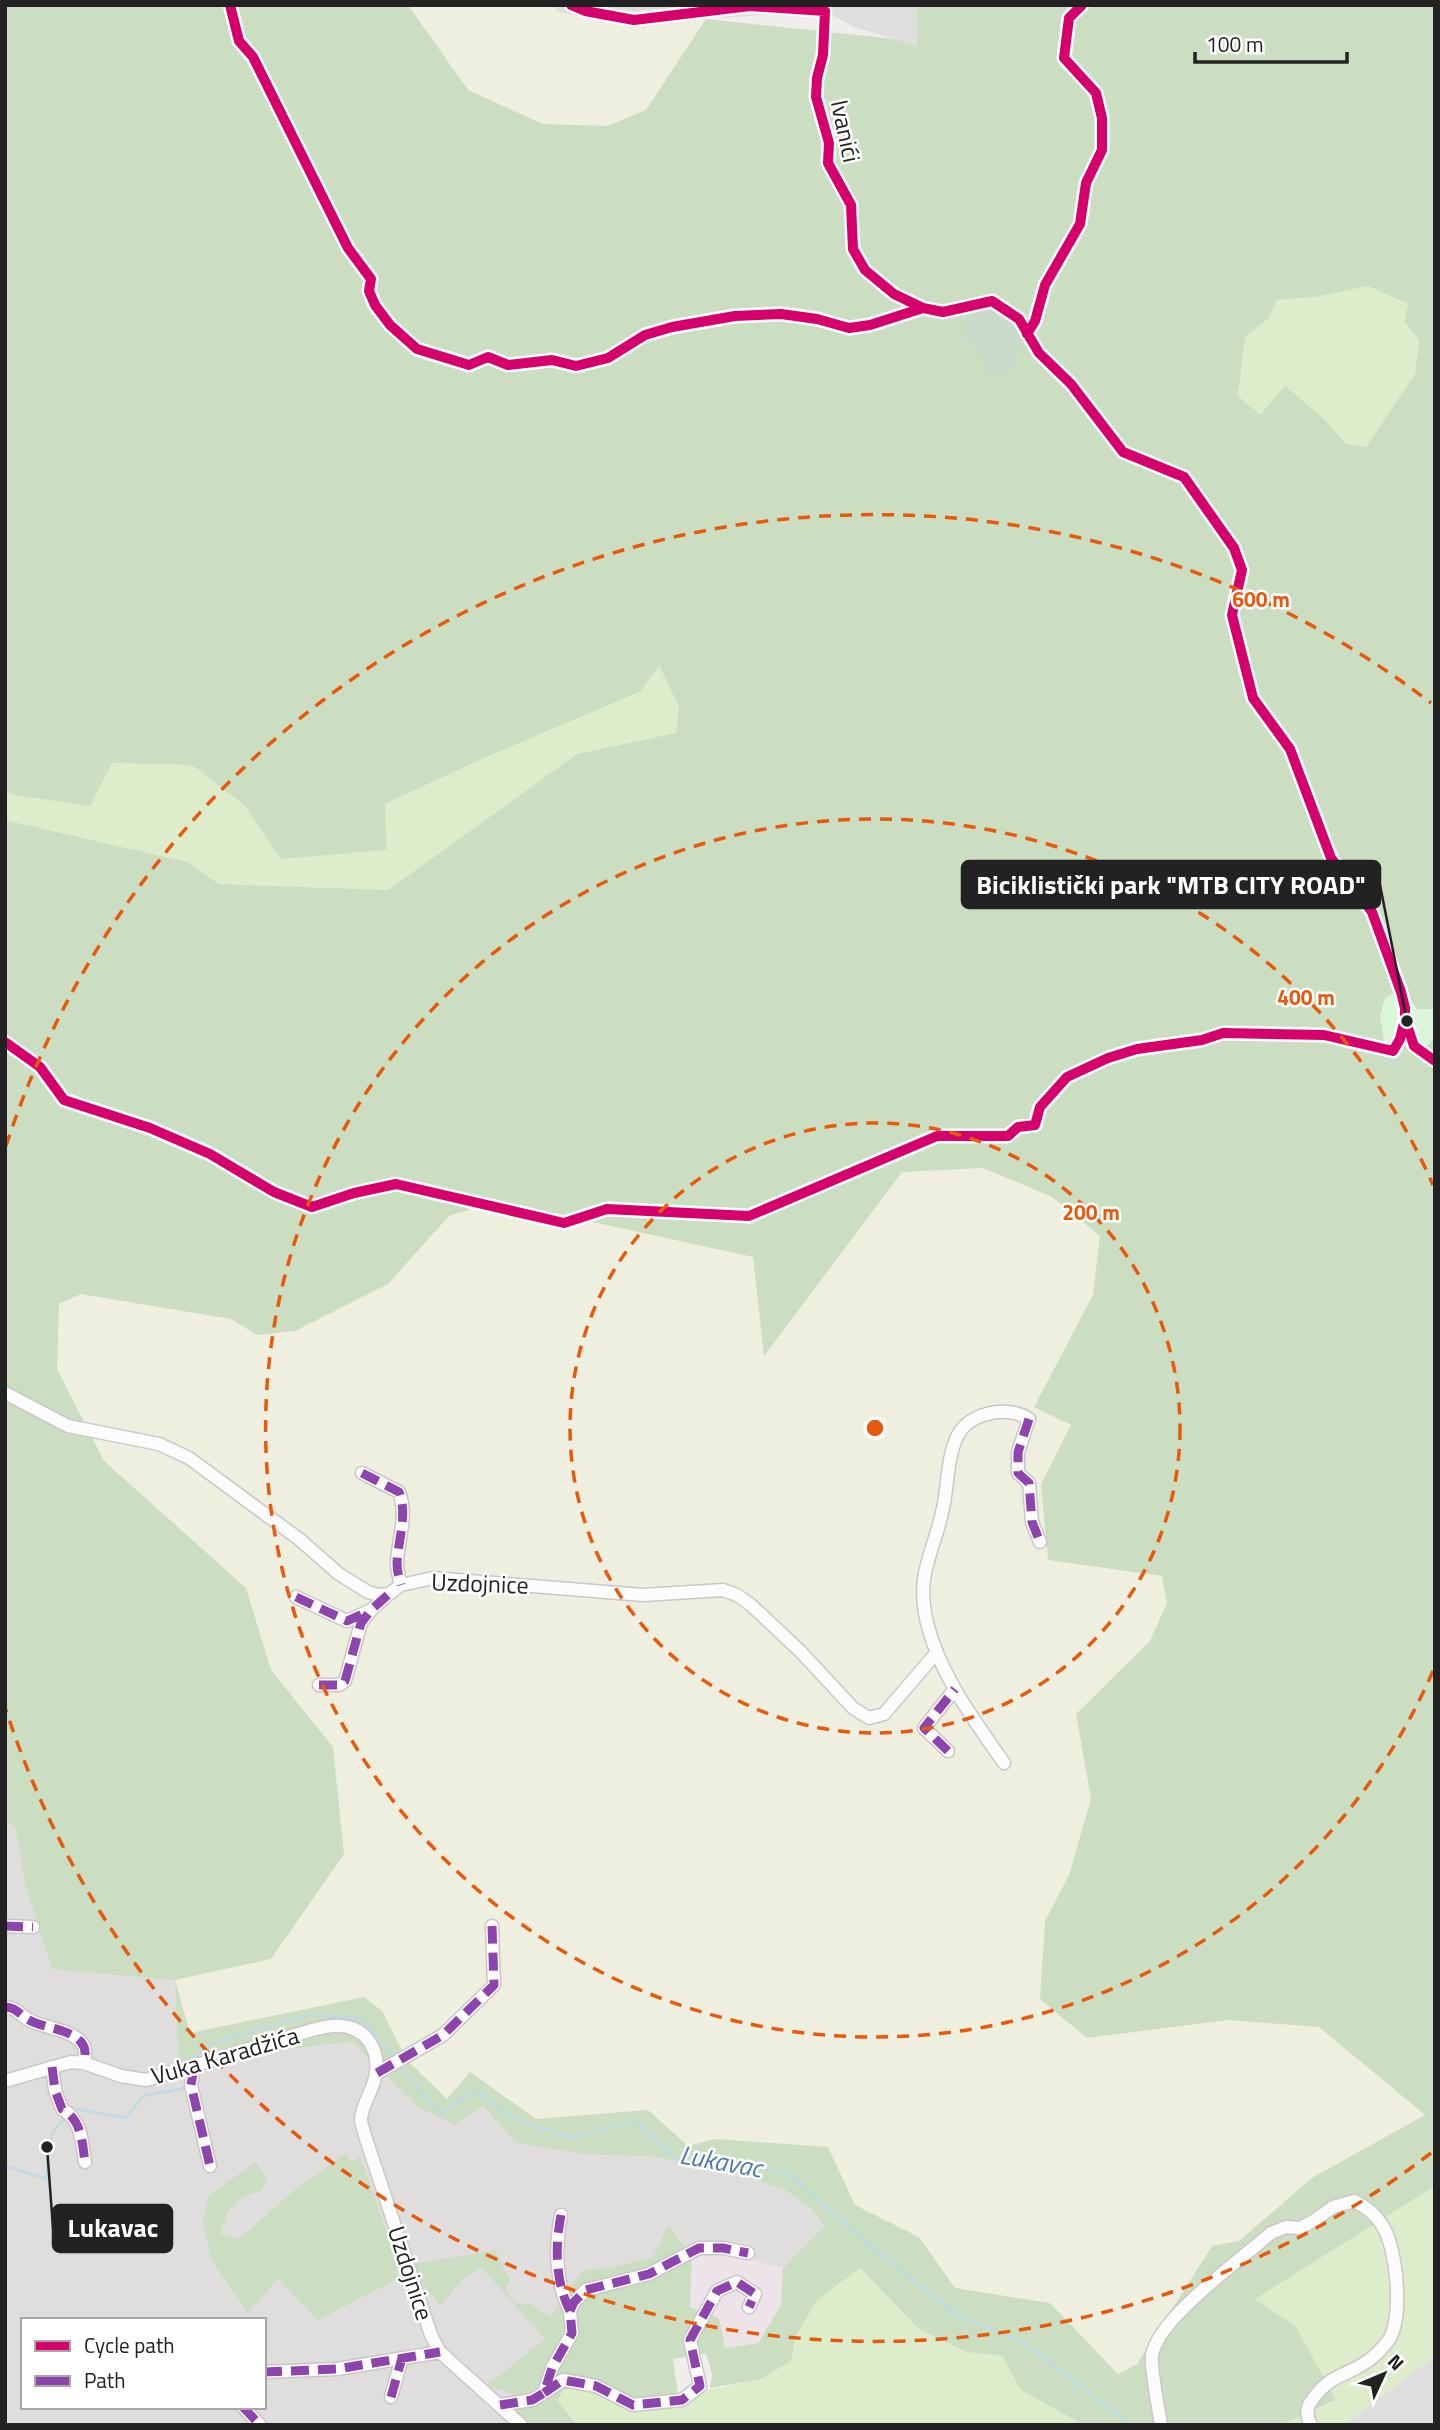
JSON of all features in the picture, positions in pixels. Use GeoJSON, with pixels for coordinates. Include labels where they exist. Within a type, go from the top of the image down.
{"type":"FeatureCollection","features":[{"type":"Feature","properties":{"kind":"street","name":"Ivanići"},"geometry":{"type":"LineString","coordinates":[[571,5],[585,11],[634,20],[648,12],[730,6],[778,6],[825,11],[823,54],[816,97],[829,144],[828,163],[851,205],[853,249],[865,270],[894,294],[923,308]]}},
{"type":"Feature","properties":{"kind":"street"},"geometry":{"type":"LineString","coordinates":[[5,1393],[68,1426],[159,1444],[189,1458],[299,1539],[359,1588],[380,1595],[390,1594]]}},
{"type":"Feature","properties":{"kind":"street"},"geometry":{"type":"LineString","coordinates":[[1004,1763],[963,1705],[936,1652],[927,1623],[922,1590],[925,1565],[942,1512],[951,1455],[958,1434],[968,1423],[997,1412],[1022,1414],[1029,1419],[1018,1452],[1018,1473],[1029,1483],[1032,1522],[1040,1542]]}},
{"type":"Feature","properties":{"kind":"street"},"geometry":{"type":"LineString","coordinates":[[362,1473],[399,1492],[404,1511],[396,1567],[401,1585]]}},
{"type":"Feature","properties":{"kind":"street","name":"Uzdojnice"},"geometry":{"type":"LineString","coordinates":[[371,1610],[401,1585],[433,1578],[643,1595],[723,1590],[737,1595],[751,1605],[800,1651],[853,1708],[869,1718],[884,1714],[936,1652]]}},
{"type":"Feature","properties":{"kind":"street"},"geometry":{"type":"LineString","coordinates":[[296,1597],[346,1620],[371,1610]]}},
{"type":"Feature","properties":{"kind":"street"},"geometry":{"type":"LineString","coordinates":[[319,1685],[339,1685],[345,1681],[362,1623],[371,1610]]}},
{"type":"Feature","properties":{"kind":"street"},"geometry":{"type":"LineString","coordinates":[[948,1751],[924,1728],[955,1689]]}},
{"type":"Feature","properties":{"kind":"street"},"geometry":{"type":"LineString","coordinates":[[5,1926],[33,1927]]}},
{"type":"Feature","properties":{"kind":"street"},"geometry":{"type":"LineString","coordinates":[[376,2073],[443,2035],[494,1985],[492,1926]]}},
{"type":"Feature","properties":{"kind":"street"},"geometry":{"type":"LineString","coordinates":[[5,2007],[12,2007],[28,2020],[44,2027],[70,2033],[86,2050],[83,2063]]}},
{"type":"Feature","properties":{"kind":"street","name":"Vuka Karadžića"},"geometry":{"type":"LineString","coordinates":[[5,2081],[71,2062],[146,2080],[312,2030],[339,2026],[352,2028],[365,2035],[376,2056],[376,2073]]}},
{"type":"Feature","properties":{"kind":"street"},"geometry":{"type":"LineString","coordinates":[[52,2067],[55,2090],[62,2109],[71,2114],[81,2134],[85,2162]]}},
{"type":"Feature","properties":{"kind":"street"},"geometry":{"type":"LineString","coordinates":[[194,2067],[191,2085],[210,2166]]}},
{"type":"Feature","properties":{"kind":"street","name":"Uzdojnice"},"geometry":{"type":"LineString","coordinates":[[376,2073],[361,2119],[431,2335],[440,2352],[500,2405]]}},
{"type":"Feature","properties":{"kind":"street"},"geometry":{"type":"LineString","coordinates":[[1161,2425],[1152,2356],[1158,2340],[1184,2307],[1271,2233],[1286,2227],[1300,2228],[1333,2207],[1354,2201],[1366,2206],[1383,2226],[1394,2258],[1397,2310],[1390,2338],[1373,2358],[1340,2374],[1320,2388],[1308,2406],[1311,2425]]}},
{"type":"Feature","properties":{"kind":"street"},"geometry":{"type":"LineString","coordinates":[[544,2393],[552,2368],[572,2333],[570,2311],[564,2298],[555,2246],[561,2215]]}},
{"type":"Feature","properties":{"kind":"street"},"geometry":{"type":"LineString","coordinates":[[570,2311],[574,2302],[586,2290],[649,2274],[699,2248],[723,2248],[748,2253]]}},
{"type":"Feature","properties":{"kind":"street"},"geometry":{"type":"LineString","coordinates":[[500,2405],[532,2400],[563,2380],[596,2386],[633,2405],[682,2400],[700,2386],[690,2340],[717,2291],[737,2282],[755,2294],[749,2307]]}},
{"type":"Feature","properties":{"kind":"street"},"geometry":{"type":"LineString","coordinates":[[266,2372],[337,2369],[440,2352]]}},
{"type":"Feature","properties":{"kind":"street"},"geometry":{"type":"LineString","coordinates":[[391,2397],[402,2358]]}},
{"type":"Feature","properties":{"kind":"street"},"geometry":{"type":"LineString","coordinates":[[500,2405],[521,2425]]}},
{"type":"Feature","properties":{"kind":"street"},"geometry":{"type":"LineString","coordinates":[[245,2409],[260,2425]]}},
{"type":"Feature","properties":{"kind":"shaded area"},"geometry":{"type":"Polygon","coordinates":[[[554,5],[917,5],[918,46],[854,27],[825,11],[706,19],[580,17],[556,11],[554,5]]]}},
{"type":"Feature","properties":{"kind":"shaded area"},"geometry":{"type":"Polygon","coordinates":[[[5,1821],[15,1827],[24,1880],[175,1980],[178,2062],[351,2042],[418,2107],[483,2106],[586,2154],[655,2157],[721,2169],[785,2190],[811,2208],[824,2226],[783,2268],[684,2245],[668,2226],[653,2257],[607,2268],[583,2270],[571,2284],[551,2318],[520,2310],[546,2339],[488,2385],[514,2394],[509,2407],[511,2425],[5,2425],[5,1821]]]}},
{"type":"Feature","properties":{"kind":"shaded area"},"geometry":{"type":"Polygon","coordinates":[[[684,2245],[783,2268],[781,2305],[757,2343],[724,2348],[690,2308],[692,2255],[684,2245]]]}},
{"type":"Feature","properties":{"kind":"shaded area"},"geometry":{"type":"Polygon","coordinates":[[[1435,2356],[1435,2425],[1343,2425],[1435,2356]]]}},
{"type":"Feature","properties":{"kind":"green space"},"geometry":{"type":"Polygon","coordinates":[[[5,5],[408,5],[468,90],[543,124],[607,126],[646,110],[706,19],[895,39],[917,46],[917,5],[1435,5],[1435,2186],[1255,2299],[1296,2327],[1336,2400],[1280,2425],[1084,2425],[1021,2390],[1002,2356],[966,2352],[919,2329],[860,2268],[817,2300],[795,2338],[791,2361],[761,2379],[710,2388],[712,2374],[706,2353],[673,2359],[678,2393],[633,2409],[606,2384],[568,2377],[558,2401],[577,2425],[511,2425],[509,2404],[513,2394],[487,2385],[545,2339],[481,2267],[462,2280],[441,2306],[411,2272],[318,2320],[278,2279],[248,2313],[211,2260],[203,2221],[209,2195],[256,2162],[267,2179],[261,2191],[244,2197],[233,2205],[221,2234],[239,2239],[292,2192],[345,2154],[352,2162],[360,2156],[399,2267],[495,2250],[510,2281],[505,2290],[516,2304],[531,2304],[551,2317],[583,2270],[607,2268],[653,2257],[668,2225],[692,2255],[690,2307],[719,2318],[725,2348],[758,2343],[781,2305],[783,2268],[824,2226],[811,2208],[785,2190],[721,2169],[655,2157],[586,2154],[517,2143],[483,2106],[455,2125],[418,2107],[351,2042],[178,2062],[175,1980],[52,1969],[24,1880],[15,1827],[5,1821],[5,820],[187,862],[219,884],[388,890],[577,754],[676,733],[679,707],[659,665],[641,691],[484,758],[385,804],[387,850],[281,859],[244,805],[192,765],[112,763],[90,806],[15,795],[5,790],[5,5]],[[1368,286],[1315,297],[1276,300],[1269,318],[1245,337],[1238,396],[1260,415],[1285,386],[1324,419],[1346,444],[1366,447],[1415,374],[1419,340],[1404,321],[1408,304],[1368,286]],[[983,1168],[902,1172],[764,1356],[753,1257],[497,1201],[449,1216],[388,1284],[295,1331],[257,1335],[231,1319],[81,1294],[59,1304],[57,1369],[104,1461],[246,1588],[271,1670],[333,1747],[344,1854],[271,1959],[175,1980],[190,2033],[364,1997],[382,2011],[406,2059],[447,2099],[470,2072],[536,2119],[648,2110],[688,2146],[715,2139],[828,2147],[855,2205],[919,2237],[955,2288],[1050,2303],[1118,2374],[1137,2364],[1212,2246],[1239,2241],[1312,2178],[1425,2115],[1319,2027],[1228,2020],[1087,2038],[1040,1999],[1045,1921],[1069,1875],[1091,1799],[1076,1714],[1150,1641],[1167,1603],[1162,1576],[1048,1560],[1041,1484],[1071,1425],[1034,1407],[1093,1295],[1100,1236],[1052,1197],[983,1168]]]}},
{"type":"Feature","properties":{"kind":"green space"},"geometry":{"type":"Polygon","coordinates":[[[408,5],[554,5],[556,11],[580,17],[706,19],[646,110],[607,126],[543,124],[468,90],[408,5]]]}},
{"type":"Feature","properties":{"kind":"green space"},"geometry":{"type":"Polygon","coordinates":[[[1368,286],[1408,304],[1404,321],[1419,340],[1415,374],[1366,447],[1346,444],[1324,419],[1285,387],[1260,416],[1238,396],[1245,337],[1268,318],[1276,300],[1315,297],[1368,286]]]}},
{"type":"Feature","properties":{"kind":"green space"},"geometry":{"type":"Polygon","coordinates":[[[991,302],[1018,320],[1022,343],[1017,365],[1007,373],[986,375],[980,357],[964,337],[962,321],[991,302]]]}},
{"type":"Feature","properties":{"kind":"green space"},"geometry":{"type":"Polygon","coordinates":[[[659,664],[679,707],[676,733],[577,754],[388,890],[219,884],[187,862],[5,820],[5,790],[15,795],[112,763],[192,765],[244,805],[281,859],[387,850],[385,804],[484,758],[659,664]]]}},
{"type":"Feature","properties":{"kind":"green space"},"geometry":{"type":"Polygon","coordinates":[[[1404,989],[1417,1009],[1434,1009],[1435,1039],[1422,1049],[1384,1042],[1380,1016],[1385,998],[1404,989]]]}},
{"type":"Feature","properties":{"kind":"green space"},"geometry":{"type":"Polygon","coordinates":[[[983,1168],[1052,1197],[1100,1236],[1093,1295],[1034,1406],[1071,1424],[1041,1484],[1162,1576],[1167,1603],[1150,1641],[1076,1715],[1091,1799],[1069,1875],[1045,1921],[1088,2038],[1228,2020],[1319,2027],[1425,2115],[1312,2178],[1239,2241],[1212,2246],[1137,2364],[1118,2375],[1050,2304],[956,2288],[919,2237],[855,2205],[828,2147],[715,2139],[688,2146],[648,2110],[536,2119],[470,2073],[447,2099],[406,2059],[382,2011],[364,1998],[190,2033],[175,1980],[271,1959],[333,1747],[271,1670],[246,1588],[104,1461],[57,1369],[59,1304],[80,1294],[231,1319],[257,1335],[388,1284],[449,1216],[497,1201],[753,1257],[764,1355],[902,1172],[983,1168]]]}},
{"type":"Feature","properties":{"kind":"green space"},"geometry":{"type":"Polygon","coordinates":[[[1435,2186],[1435,2356],[1343,2425],[1280,2425],[1336,2401],[1255,2299],[1435,2186]]]}},
{"type":"Feature","properties":{"kind":"green space"},"geometry":{"type":"Polygon","coordinates":[[[860,2268],[919,2329],[966,2352],[1002,2356],[1021,2390],[1084,2425],[577,2425],[558,2401],[568,2377],[606,2384],[633,2409],[678,2393],[761,2379],[791,2361],[795,2338],[817,2300],[860,2268]]]}},
{"type":"Feature","properties":{"kind":"waterway","name":"Lukavac"},"geometry":{"type":"LineString","coordinates":[[190,2059],[214,2043],[308,2015],[362,2018],[394,2059]]}},
{"type":"Feature","properties":{"kind":"waterway","name":"Lukavac"},"geometry":{"type":"LineString","coordinates":[[398,2064],[440,2114],[475,2090],[512,2118],[571,2138],[635,2121],[675,2158],[721,2159],[788,2174],[884,2257],[958,2316],[1021,2341],[1131,2425]]}},
{"type":"Feature","properties":{"kind":"waterway","name":"Lukavac"},"geometry":{"type":"LineString","coordinates":[[77,2109],[126,2118],[143,2096],[185,2088],[186,2084]]}},
{"type":"Feature","properties":{"kind":"waterway","name":"Lukavac"},"geometry":{"type":"LineString","coordinates":[[5,2166],[47,2179],[51,2139],[64,2119]]}},
{"type":"Feature","properties":{"kind":"marked path"},"geometry":{"type":"LineString","coordinates":[[1029,1419],[1018,1452],[1018,1473],[1029,1483],[1032,1522],[1040,1542]]}},
{"type":"Feature","properties":{"kind":"marked path"},"geometry":{"type":"LineString","coordinates":[[362,1473],[399,1492],[403,1510],[397,1563],[401,1585]]}},
{"type":"Feature","properties":{"kind":"marked path"},"geometry":{"type":"LineString","coordinates":[[319,1685],[339,1685],[345,1681],[361,1623],[389,1594]]}},
{"type":"Feature","properties":{"kind":"marked path"},"geometry":{"type":"LineString","coordinates":[[296,1597],[347,1621],[369,1611]]}},
{"type":"Feature","properties":{"kind":"marked path"},"geometry":{"type":"LineString","coordinates":[[948,1751],[924,1728],[955,1689]]}},
{"type":"Feature","properties":{"kind":"marked path"},"geometry":{"type":"LineString","coordinates":[[5,1926],[33,1927]]}},
{"type":"Feature","properties":{"kind":"marked path"},"geometry":{"type":"LineString","coordinates":[[377,2073],[443,2035],[494,1985],[492,1926]]}},
{"type":"Feature","properties":{"kind":"marked path"},"geometry":{"type":"LineString","coordinates":[[5,2007],[36,2023],[76,2037],[84,2047],[84,2063]]}},
{"type":"Feature","properties":{"kind":"marked path"},"geometry":{"type":"LineString","coordinates":[[52,2067],[55,2090],[62,2109],[74,2119],[80,2132],[85,2162]]}},
{"type":"Feature","properties":{"kind":"marked path"},"geometry":{"type":"LineString","coordinates":[[194,2067],[191,2085],[210,2166]]}},
{"type":"Feature","properties":{"kind":"marked path"},"geometry":{"type":"LineString","coordinates":[[561,2215],[558,2239],[559,2276],[570,2311]]}},
{"type":"Feature","properties":{"kind":"marked path"},"geometry":{"type":"LineString","coordinates":[[500,2405],[532,2400],[544,2393],[552,2368],[572,2333],[570,2311],[574,2302],[586,2290],[649,2274],[699,2248],[723,2248],[748,2253]]}},
{"type":"Feature","properties":{"kind":"marked path"},"geometry":{"type":"LineString","coordinates":[[544,2393],[563,2380],[596,2386],[633,2405],[682,2400],[700,2386],[690,2340],[717,2291],[737,2282],[755,2294],[749,2307]]}},
{"type":"Feature","properties":{"kind":"marked path"},"geometry":{"type":"LineString","coordinates":[[266,2372],[337,2369],[440,2352]]}},
{"type":"Feature","properties":{"kind":"marked path"},"geometry":{"type":"LineString","coordinates":[[391,2397],[402,2358]]}},
{"type":"Feature","properties":{"kind":"marked path"},"geometry":{"type":"LineString","coordinates":[[245,2409],[260,2425]]}},
{"type":"Feature","properties":{"kind":"cycle path"},"geometry":{"type":"LineString","coordinates":[[230,5],[239,41],[253,57],[348,248],[371,279],[369,291],[375,305],[390,325],[417,349],[469,365],[488,357],[508,365],[552,360],[576,366],[608,358],[645,335],[672,327],[735,316],[781,314],[817,319],[849,328],[870,325],[923,308]]}},
{"type":"Feature","properties":{"kind":"cycle path"},"geometry":{"type":"LineString","coordinates":[[571,5],[585,11],[634,20],[750,6],[825,11],[823,55],[817,78],[816,97],[829,143],[828,163],[851,205],[853,249],[865,270],[894,294],[923,308],[943,312],[992,301],[1019,319],[1039,353],[1071,384],[1123,452],[1184,477]]}},
{"type":"Feature","properties":{"kind":"cycle path"},"geometry":{"type":"LineString","coordinates":[[1027,334],[1035,321],[1045,285],[1080,224],[1086,183],[1102,150],[1102,118],[1096,93],[1064,58],[1069,18],[1082,5]]}},
{"type":"Feature","properties":{"kind":"cycle path"},"geometry":{"type":"LineString","coordinates":[[1184,477],[1234,548],[1242,570],[1232,615],[1253,698],[1290,749],[1331,858],[1372,912],[1401,992],[1405,1019],[1414,1046],[1435,1061]]}},
{"type":"Feature","properties":{"kind":"cycle path"},"geometry":{"type":"LineString","coordinates":[[5,1042],[40,1067],[64,1100],[150,1128],[210,1154],[274,1192],[312,1207],[354,1193],[396,1184],[564,1223],[607,1209],[749,1216],[937,1136],[1008,1136],[1018,1127],[1035,1125],[1040,1107],[1067,1077],[1108,1058],[1137,1049],[1202,1040],[1223,1033],[1324,1035],[1393,1051],[1400,1039],[1405,1019]]}},
{"type":"Feature","properties":{"kind":"place","name":"Biciklistički park \"MTB CITY ROAD\""},"geometry":{"type":"Point","coordinates":[1407,1021]}},
{"type":"Feature","properties":{"kind":"place","name":"Lukavac"},"geometry":{"type":"Point","coordinates":[47,2147]}}]}
